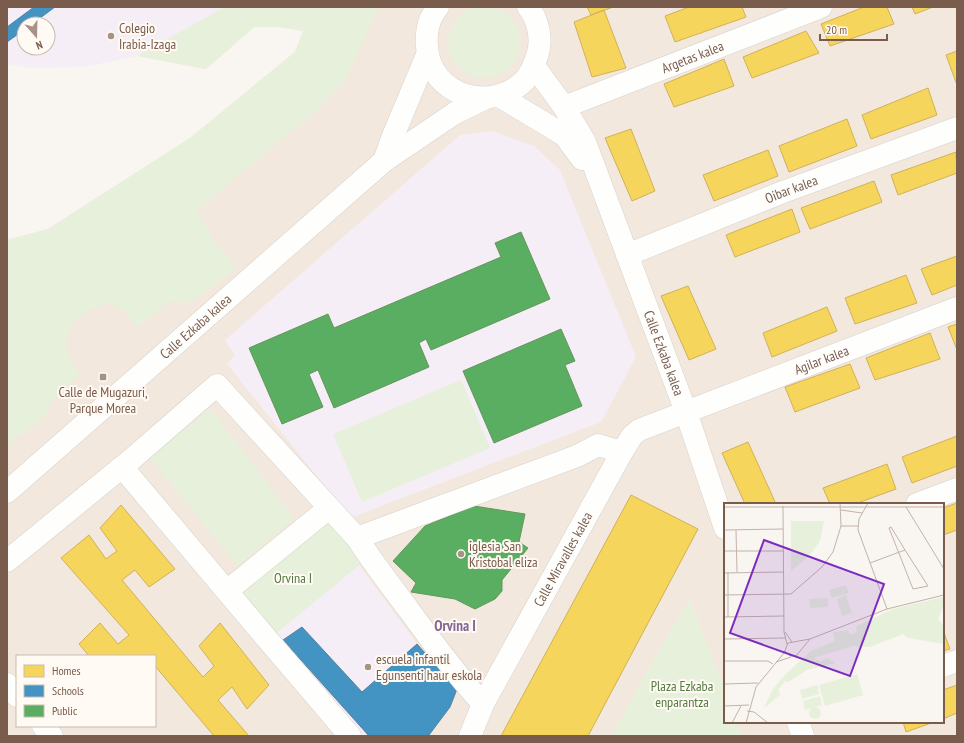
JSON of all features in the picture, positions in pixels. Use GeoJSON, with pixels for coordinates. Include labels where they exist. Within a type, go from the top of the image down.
{"type":"FeatureCollection","features":[{"type":"Feature","properties":{"kind":"street"},"geometry":{"type":"LineString","coordinates":[[438,7],[430,20],[426,37],[427,55],[434,72],[446,86],[462,95],[481,98],[493,97],[513,90],[526,79],[534,66],[540,48],[538,28],[530,8]]}},
{"type":"Feature","properties":{"kind":"street","name":"Argetas kalea"},"geometry":{"type":"LineString","coordinates":[[564,107],[821,7]]}},
{"type":"Feature","properties":{"kind":"street","name":"Calle Ezkaba kalea"},"geometry":{"type":"LineString","coordinates":[[384,161],[427,55]]}},
{"type":"Feature","properties":{"kind":"street","name":"Calle Ezkaba kalea"},"geometry":{"type":"LineString","coordinates":[[534,66],[564,107],[585,142],[686,412],[724,525]]}},
{"type":"Feature","properties":{"kind":"street","name":"Calle Ezkaba kalea"},"geometry":{"type":"LineString","coordinates":[[7,492],[384,161],[455,113],[493,97],[564,135],[599,181]]}},
{"type":"Feature","properties":{"kind":"street","name":"Oibar kalea"},"geometry":{"type":"LineString","coordinates":[[627,255],[783,192],[957,128]]}},
{"type":"Feature","properties":{"kind":"street","name":"Agilar kalea"},"geometry":{"type":"LineString","coordinates":[[686,412],[957,308]]}},
{"type":"Feature","properties":{"kind":"street"},"geometry":{"type":"LineString","coordinates":[[7,561],[122,467],[217,385],[357,538],[369,557],[426,633],[464,683],[483,704]]}},
{"type":"Feature","properties":{"kind":"street","name":"Calle Miravalles kalea"},"geometry":{"type":"LineString","coordinates":[[470,736],[483,704],[632,436],[639,430],[686,412]]}},
{"type":"Feature","properties":{"kind":"street"},"geometry":{"type":"LineString","coordinates":[[357,538],[577,456],[598,444],[622,452]]}},
{"type":"Feature","properties":{"kind":"street"},"geometry":{"type":"LineString","coordinates":[[122,467],[350,736]]}},
{"type":"Feature","properties":{"kind":"street"},"geometry":{"type":"LineString","coordinates":[[920,503],[957,489]]}},
{"type":"Feature","properties":{"kind":"street"},"geometry":{"type":"LineString","coordinates":[[227,592],[329,508]]}},
{"type":"Feature","properties":{"kind":"street"},"geometry":{"type":"LineString","coordinates":[[944,666],[957,661]]}},
{"type":"Feature","properties":{"kind":"street"},"geometry":{"type":"LineString","coordinates":[[7,684],[16,695]]}},
{"type":"Feature","properties":{"kind":"street"},"geometry":{"type":"LineString","coordinates":[[798,723],[803,736]]}},
{"type":"Feature","properties":{"kind":"street"},"geometry":{"type":"LineString","coordinates":[[44,727],[52,736]]}},
{"type":"Feature","properties":{"kind":"shaded area"},"geometry":{"type":"Polygon","coordinates":[[[7,7],[957,7],[957,736],[7,736],[7,240],[48,229],[190,138],[295,52],[303,31],[278,27],[254,27],[206,69],[137,56],[81,67],[12,64],[7,7]]]}},
{"type":"Feature","properties":{"kind":"shaded area","name":"Colegio Irabia-Izaga"},"geometry":{"type":"Polygon","coordinates":[[[7,7],[225,7],[137,56],[81,67],[31,68],[7,64],[7,7]]]}},
{"type":"Feature","properties":{"kind":"shaded area"},"geometry":{"type":"Polygon","coordinates":[[[492,131],[534,146],[560,170],[636,357],[601,422],[350,518],[227,364],[235,355],[225,340],[460,135],[492,131]]]}},
{"type":"Feature","properties":{"kind":"shaded area","name":"escuela infantil Egunsenti haur eskola"},"geometry":{"type":"Polygon","coordinates":[[[359,565],[417,644],[457,689],[450,707],[429,735],[430,736],[358,736],[273,636],[359,565]]]}},
{"type":"Feature","properties":{"kind":"green space"},"geometry":{"type":"Polygon","coordinates":[[[477,6],[491,6],[498,8],[510,16],[518,28],[520,42],[518,56],[510,68],[498,76],[491,78],[477,78],[470,76],[458,68],[450,56],[448,49],[448,35],[450,28],[458,16],[470,8],[477,6]]]}},
{"type":"Feature","properties":{"kind":"green space"},"geometry":{"type":"Polygon","coordinates":[[[225,7],[379,7],[345,80],[316,111],[196,211],[217,245],[236,268],[191,303],[171,301],[137,327],[125,311],[108,303],[89,310],[70,325],[66,345],[72,363],[80,374],[53,399],[43,418],[7,446],[7,240],[48,229],[190,138],[295,52],[303,31],[278,27],[254,27],[206,69],[137,56],[225,7]]]}},
{"type":"Feature","properties":{"kind":"green space"},"geometry":{"type":"Polygon","coordinates":[[[461,380],[490,448],[362,502],[333,434],[461,380]]]}},
{"type":"Feature","properties":{"kind":"green space"},"geometry":{"type":"Polygon","coordinates":[[[211,409],[294,519],[238,566],[149,457],[211,409]]]}},
{"type":"Feature","properties":{"kind":"green space","name":"Orvina I"},"geometry":{"type":"Polygon","coordinates":[[[329,508],[369,557],[268,640],[227,591],[329,508]]]}},
{"type":"Feature","properties":{"kind":"green space","name":"Plaza Ezkaba enparantza"},"geometry":{"type":"Polygon","coordinates":[[[690,598],[724,687],[724,723],[737,723],[742,736],[611,736],[690,598]]]}},
{"type":"Feature","properties":{"kind":"building: Homes"},"geometry":{"type":"Polygon","coordinates":[[[587,7],[613,7],[591,15],[587,7]]]}},
{"type":"Feature","properties":{"kind":"building: Homes"},"geometry":{"type":"Polygon","coordinates":[[[689,7],[742,7],[746,17],[675,42],[665,16],[689,7]]]}},
{"type":"Feature","properties":{"kind":"building: Homes"},"geometry":{"type":"Polygon","coordinates":[[[864,7],[887,7],[894,24],[830,46],[821,24],[864,7]]]}},
{"type":"Feature","properties":{"kind":"building: Homes"},"geometry":{"type":"Polygon","coordinates":[[[912,7],[933,7],[915,14],[912,7]]]}},
{"type":"Feature","properties":{"kind":"building: Homes"},"geometry":{"type":"Polygon","coordinates":[[[604,10],[626,68],[592,77],[574,22],[604,10]]]}},
{"type":"Feature","properties":{"kind":"building: Homes"},"geometry":{"type":"Polygon","coordinates":[[[806,31],[819,53],[752,78],[743,57],[806,31]]]}},
{"type":"Feature","properties":{"kind":"building: Homes"},"geometry":{"type":"Polygon","coordinates":[[[957,51],[957,85],[946,55],[957,51]]]}},
{"type":"Feature","properties":{"kind":"building: Homes"},"geometry":{"type":"Polygon","coordinates":[[[724,59],[734,86],[674,107],[664,84],[724,59]]]}},
{"type":"Feature","properties":{"kind":"building: Homes"},"geometry":{"type":"Polygon","coordinates":[[[928,88],[937,115],[871,139],[862,115],[928,88]]]}},
{"type":"Feature","properties":{"kind":"building: Homes"},"geometry":{"type":"Polygon","coordinates":[[[847,119],[857,146],[789,172],[779,146],[847,119]]]}},
{"type":"Feature","properties":{"kind":"building: Homes"},"geometry":{"type":"Polygon","coordinates":[[[631,129],[655,191],[632,201],[605,138],[631,129]]]}},
{"type":"Feature","properties":{"kind":"building: Homes"},"geometry":{"type":"Polygon","coordinates":[[[768,150],[778,176],[714,201],[703,175],[768,150]]]}},
{"type":"Feature","properties":{"kind":"building: Homes"},"geometry":{"type":"Polygon","coordinates":[[[956,152],[957,173],[898,195],[891,175],[956,152]]]}},
{"type":"Feature","properties":{"kind":"building: Homes"},"geometry":{"type":"Polygon","coordinates":[[[874,181],[882,202],[810,229],[801,208],[874,181]]]}},
{"type":"Feature","properties":{"kind":"building: Homes"},"geometry":{"type":"Polygon","coordinates":[[[792,209],[800,232],[735,257],[726,235],[792,209]]]}},
{"type":"Feature","properties":{"kind":"building: Homes"},"geometry":{"type":"Polygon","coordinates":[[[957,256],[957,285],[932,295],[921,269],[957,256]]]}},
{"type":"Feature","properties":{"kind":"building: Homes"},"geometry":{"type":"Polygon","coordinates":[[[906,275],[917,303],[855,324],[845,298],[906,275]]]}},
{"type":"Feature","properties":{"kind":"building: Homes"},"geometry":{"type":"Polygon","coordinates":[[[688,286],[716,349],[689,360],[661,296],[688,286]]]}},
{"type":"Feature","properties":{"kind":"building: Homes"},"geometry":{"type":"Polygon","coordinates":[[[827,307],[837,331],[772,357],[763,333],[827,307]]]}},
{"type":"Feature","properties":{"kind":"building: Homes"},"geometry":{"type":"Polygon","coordinates":[[[957,324],[957,350],[948,327],[957,324]]]}},
{"type":"Feature","properties":{"kind":"building: Homes"},"geometry":{"type":"Polygon","coordinates":[[[930,333],[940,359],[875,380],[866,358],[930,333]]]}},
{"type":"Feature","properties":{"kind":"building: Homes"},"geometry":{"type":"Polygon","coordinates":[[[850,364],[860,388],[795,412],[785,387],[850,364]]]}},
{"type":"Feature","properties":{"kind":"building: Homes"},"geometry":{"type":"Polygon","coordinates":[[[957,436],[957,466],[912,483],[902,457],[957,436]]]}},
{"type":"Feature","properties":{"kind":"building: Homes"},"geometry":{"type":"Polygon","coordinates":[[[748,442],[776,503],[745,503],[722,453],[748,442]]]}},
{"type":"Feature","properties":{"kind":"building: Homes"},"geometry":{"type":"Polygon","coordinates":[[[887,464],[896,489],[858,503],[830,503],[823,488],[887,464]]]}},
{"type":"Feature","properties":{"kind":"building: Homes"},"geometry":{"type":"Polygon","coordinates":[[[631,495],[698,529],[588,736],[501,736],[631,495]]]}},
{"type":"Feature","properties":{"kind":"building: Homes"},"geometry":{"type":"Polygon","coordinates":[[[957,503],[957,530],[944,535],[944,508],[957,503]]]}},
{"type":"Feature","properties":{"kind":"building: Homes"},"geometry":{"type":"Polygon","coordinates":[[[121,505],[175,569],[149,587],[135,570],[122,580],[203,677],[214,666],[199,646],[220,623],[269,685],[247,709],[232,687],[218,700],[249,736],[214,736],[156,667],[156,655],[88,655],[79,644],[100,623],[118,644],[129,635],[61,558],[89,535],[106,559],[117,551],[100,528],[121,505]]]}},
{"type":"Feature","properties":{"kind":"building: Homes"},"geometry":{"type":"Polygon","coordinates":[[[944,633],[950,649],[944,651],[944,633]]]}},
{"type":"Feature","properties":{"kind":"building: Homes"},"geometry":{"type":"Polygon","coordinates":[[[957,685],[957,713],[944,719],[944,690],[957,685]]]}},
{"type":"Feature","properties":{"kind":"building: Homes"},"geometry":{"type":"Polygon","coordinates":[[[903,723],[931,723],[906,732],[903,723]]]}},
{"type":"Feature","properties":{"kind":"building: Schools"},"geometry":{"type":"Polygon","coordinates":[[[34,7],[55,7],[43,16],[22,16],[34,7]]]}},
{"type":"Feature","properties":{"kind":"building: Schools"},"geometry":{"type":"Polygon","coordinates":[[[16,20],[16,36],[7,42],[7,27],[16,20]]]}},
{"type":"Feature","properties":{"kind":"building: Schools"},"geometry":{"type":"Polygon","coordinates":[[[302,627],[362,692],[417,644],[457,689],[450,707],[429,735],[430,736],[369,736],[283,640],[302,627]]]}},
{"type":"Feature","properties":{"kind":"building: Public"},"geometry":{"type":"Polygon","coordinates":[[[521,232],[550,299],[431,350],[426,339],[419,343],[429,367],[334,408],[318,370],[309,374],[323,407],[282,424],[249,348],[328,314],[334,328],[501,257],[495,243],[521,232]]]}},
{"type":"Feature","properties":{"kind":"building: Public"},"geometry":{"type":"Polygon","coordinates":[[[561,329],[575,361],[565,365],[582,406],[494,443],[463,371],[561,329]]]}},
{"type":"Feature","properties":{"kind":"building: Public","name":"iglesia San Kristobal eliza"},"geometry":{"type":"Polygon","coordinates":[[[474,506],[525,514],[519,542],[528,548],[502,580],[502,591],[495,599],[475,609],[455,599],[411,592],[416,583],[393,561],[425,526],[474,506]]]}},
{"type":"Feature","properties":{"kind":"place","name":"Colegio Irabia-Izaga"},"geometry":{"type":"Point","coordinates":[111,36]}},
{"type":"Feature","properties":{"kind":"place","name":"Calle de Mugazuri, Parque Morea"},"geometry":{"type":"Point","coordinates":[103,377]}},
{"type":"Feature","properties":{"kind":"place","name":"iglesia San Kristobal eliza"},"geometry":{"type":"Point","coordinates":[461,554]}},
{"type":"Feature","properties":{"kind":"place","name":"escuela infantil Egunsenti haur eskola"},"geometry":{"type":"Point","coordinates":[368,667]}},
{"type":"Feature","properties":{"kind":"district","name":"Orvina I"},"geometry":{"type":"Point","coordinates":[455,626]}}]}
